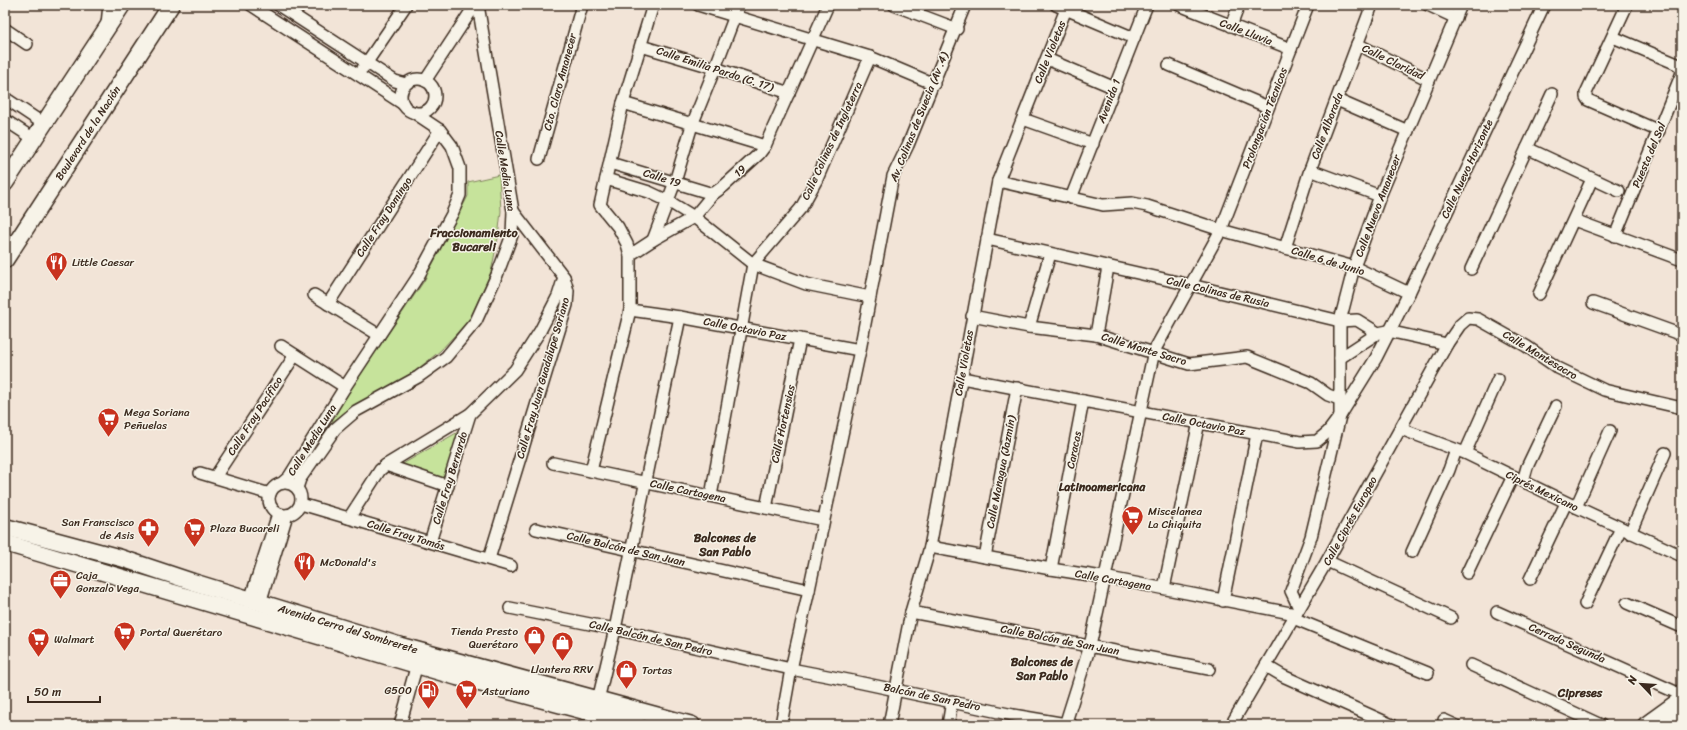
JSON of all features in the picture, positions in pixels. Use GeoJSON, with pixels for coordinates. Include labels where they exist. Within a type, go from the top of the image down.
{"type":"FeatureCollection","features":[{"type":"Feature","properties":{"kind":"main road"},"geometry":{"type":"LineString","coordinates":[[5,183],[122,5]]}},
{"type":"Feature","properties":{"kind":"main road","name":"Boulevard de la Nación"},"geometry":{"type":"LineString","coordinates":[[5,260],[171,5]]}},
{"type":"Feature","properties":{"kind":"main road","name":"Avenida Cerro del Sombrerete"},"geometry":{"type":"LineString","coordinates":[[5,527],[121,558],[402,646],[595,713],[692,725]]}},
{"type":"Feature","properties":{"kind":"main road","name":"Avenida Cerro del Sombrerete"},"geometry":{"type":"LineString","coordinates":[[5,543],[417,664],[637,725]]}},
{"type":"Feature","properties":{"kind":"main road"},"geometry":{"type":"LineString","coordinates":[[1649,723],[1682,698]]}},
{"type":"Feature","properties":{"kind":"main road"},"geometry":{"type":"LineString","coordinates":[[1649,723],[1674,720],[1682,721]]}},
{"type":"Feature","properties":{"kind":"street"},"geometry":{"type":"LineString","coordinates":[[106,29],[110,5]]}},
{"type":"Feature","properties":{"kind":"street"},"geometry":{"type":"LineString","coordinates":[[251,5],[413,112],[425,111],[433,102],[433,90],[425,81],[415,79],[406,84],[401,93],[403,104]]}},
{"type":"Feature","properties":{"kind":"street"},"geometry":{"type":"LineString","coordinates":[[278,5],[395,81],[406,84]]}},
{"type":"Feature","properties":{"kind":"street"},"geometry":{"type":"LineString","coordinates":[[358,75],[406,5]]}},
{"type":"Feature","properties":{"kind":"street"},"geometry":{"type":"LineString","coordinates":[[425,81],[475,5]]}},
{"type":"Feature","properties":{"kind":"street","name":"Calle Media Luna"},"geometry":{"type":"LineString","coordinates":[[297,488],[300,479],[335,429],[356,411],[418,377],[446,357],[476,321],[497,275],[512,235],[513,211],[478,5]]}},
{"type":"Feature","properties":{"kind":"street","name":"Cto. Claro Amanecer"},"geometry":{"type":"LineString","coordinates":[[539,159],[582,5]]}},
{"type":"Feature","properties":{"kind":"street"},"geometry":{"type":"LineString","coordinates":[[591,471],[630,310],[631,268],[627,244],[618,227],[600,205],[623,103],[653,5]]}},
{"type":"Feature","properties":{"kind":"street"},"geometry":{"type":"LineString","coordinates":[[698,5],[737,10],[813,40],[870,58],[933,84]]}},
{"type":"Feature","properties":{"kind":"street","name":"19"},"geometry":{"type":"LineString","coordinates":[[630,255],[694,217],[714,194],[759,154],[765,146],[828,5]]}},
{"type":"Feature","properties":{"kind":"street"},"geometry":{"type":"LineString","coordinates":[[894,5],[956,29]]}},
{"type":"Feature","properties":{"kind":"street","name":"Av. Colinas de Suecia (Av .4)"},"geometry":{"type":"LineString","coordinates":[[781,725],[791,669],[860,350],[893,176],[908,145],[956,29],[964,5]]}},
{"type":"Feature","properties":{"kind":"street"},"geometry":{"type":"LineString","coordinates":[[1056,5],[1134,38]]}},
{"type":"Feature","properties":{"kind":"street","name":"Avenida 1"},"geometry":{"type":"LineString","coordinates":[[1071,198],[1147,5]]}},
{"type":"Feature","properties":{"kind":"street","name":"Calle Lluvia"},"geometry":{"type":"LineString","coordinates":[[1179,5],[1291,49]]}},
{"type":"Feature","properties":{"kind":"street"},"geometry":{"type":"LineString","coordinates":[[1231,26],[1239,5]]}},
{"type":"Feature","properties":{"kind":"street","name":"Prolongación Técnicos"},"geometry":{"type":"LineString","coordinates":[[1068,725],[1090,646],[1154,353],[1221,230],[1308,5]]}},
{"type":"Feature","properties":{"kind":"street","name":"Calle Alborada"},"geometry":{"type":"LineString","coordinates":[[1285,248],[1310,170],[1372,5]]}},
{"type":"Feature","properties":{"kind":"street"},"geometry":{"type":"LineString","coordinates":[[1428,5],[1456,18]]}},
{"type":"Feature","properties":{"kind":"street","name":"Calle Nuevo Amanecer"},"geometry":{"type":"LineString","coordinates":[[1340,416],[1340,322],[1354,267],[1380,196],[1461,5]]}},
{"type":"Feature","properties":{"kind":"street","name":"Calle Nuevo Horizonte"},"geometry":{"type":"LineString","coordinates":[[1383,332],[1409,293],[1544,5]]}},
{"type":"Feature","properties":{"kind":"street"},"geometry":{"type":"LineString","coordinates":[[1627,5],[1586,93],[1586,98],[1659,131]]}},
{"type":"Feature","properties":{"kind":"street"},"geometry":{"type":"LineString","coordinates":[[653,240],[675,182],[692,125],[737,10]]}},
{"type":"Feature","properties":{"kind":"street","name":"Calle Violetas"},"geometry":{"type":"LineString","coordinates":[[890,725],[911,612],[930,547],[998,180],[1066,10]]}},
{"type":"Feature","properties":{"kind":"street"},"geometry":{"type":"LineString","coordinates":[[5,29],[27,44]]}},
{"type":"Feature","properties":{"kind":"street"},"geometry":{"type":"LineString","coordinates":[[1613,37],[1681,75]]}},
{"type":"Feature","properties":{"kind":"street","name":"Calle Claridad"},"geometry":{"type":"LineString","coordinates":[[1357,44],[1429,80]]}},
{"type":"Feature","properties":{"kind":"street","name":"Calle Emilia Pardo (C. 17)"},"geometry":{"type":"LineString","coordinates":[[641,46],[715,68],[789,93]]}},
{"type":"Feature","properties":{"kind":"street","name":"Calle Colinas de Inglaterra"},"geometry":{"type":"LineString","coordinates":[[711,496],[754,264],[801,208],[817,179],[870,58]]}},
{"type":"Feature","properties":{"kind":"street"},"geometry":{"type":"LineString","coordinates":[[1046,59],[1115,88]]}},
{"type":"Feature","properties":{"kind":"street"},"geometry":{"type":"LineString","coordinates":[[1169,65],[1268,108]]}},
{"type":"Feature","properties":{"kind":"street","name":"Puesta del Sol"},"geometry":{"type":"LineString","coordinates":[[1615,236],[1681,75]]}},
{"type":"Feature","properties":{"kind":"street"},"geometry":{"type":"LineString","coordinates":[[1470,269],[1552,94]]}},
{"type":"Feature","properties":{"kind":"street"},"geometry":{"type":"LineString","coordinates":[[5,98],[44,124]]}},
{"type":"Feature","properties":{"kind":"street"},"geometry":{"type":"LineString","coordinates":[[1337,100],[1408,131]]}},
{"type":"Feature","properties":{"kind":"street"},"geometry":{"type":"LineString","coordinates":[[623,103],[765,146]]}},
{"type":"Feature","properties":{"kind":"street","name":"Calle Media Luna"},"geometry":{"type":"LineString","coordinates":[[282,483],[289,477],[345,387],[419,275],[452,214],[460,195],[460,168],[452,146],[440,130],[413,112]]}},
{"type":"Feature","properties":{"kind":"street"},"geometry":{"type":"LineString","coordinates":[[1023,119],[1093,144]]}},
{"type":"Feature","properties":{"kind":"street"},"geometry":{"type":"LineString","coordinates":[[5,120],[34,139]]}},
{"type":"Feature","properties":{"kind":"street","name":"Calle Fray Domingo"},"geometry":{"type":"LineString","coordinates":[[328,304],[440,130]]}},
{"type":"Feature","properties":{"kind":"street"},"geometry":{"type":"LineString","coordinates":[[1527,148],[1619,191]]}},
{"type":"Feature","properties":{"kind":"street","name":"Calle 19"},"geometry":{"type":"LineString","coordinates":[[610,163],[714,194]]}},
{"type":"Feature","properties":{"kind":"street"},"geometry":{"type":"LineString","coordinates":[[1310,170],[1380,196]]}},
{"type":"Feature","properties":{"kind":"street"},"geometry":{"type":"LineString","coordinates":[[649,192],[654,176]]}},
{"type":"Feature","properties":{"kind":"street"},"geometry":{"type":"LineString","coordinates":[[606,179],[649,192],[668,201],[694,217],[754,264],[806,284],[870,297]]}},
{"type":"Feature","properties":{"kind":"street"},"geometry":{"type":"LineString","coordinates":[[1539,294],[1592,179]]}},
{"type":"Feature","properties":{"kind":"street","name":"Calle 6 de Junio"},"geometry":{"type":"LineString","coordinates":[[998,180],[1103,205],[1132,203],[1146,206],[1221,230],[1354,267],[1409,293]]}},
{"type":"Feature","properties":{"kind":"street","name":"Calle Fray Juan Guadalupe Soriano"},"geometry":{"type":"LineString","coordinates":[[489,559],[567,305],[568,291],[564,277],[513,211]]}},
{"type":"Feature","properties":{"kind":"street"},"geometry":{"type":"LineString","coordinates":[[1574,220],[1682,260]]}},
{"type":"Feature","properties":{"kind":"street","name":"Calle Colinas de Rusia"},"geometry":{"type":"LineString","coordinates":[[987,239],[1191,285],[1340,322],[1357,320],[1383,332],[1447,344]]}},
{"type":"Feature","properties":{"kind":"street"},"geometry":{"type":"LineString","coordinates":[[1029,327],[1050,254]]}},
{"type":"Feature","properties":{"kind":"street"},"geometry":{"type":"LineString","coordinates":[[1096,335],[1108,267]]}},
{"type":"Feature","properties":{"kind":"street"},"geometry":{"type":"LineString","coordinates":[[349,518],[380,470],[470,414],[515,370],[540,331],[558,296],[564,277]]}},
{"type":"Feature","properties":{"kind":"street"},"geometry":{"type":"LineString","coordinates":[[314,295],[379,335]]}},
{"type":"Feature","properties":{"kind":"street"},"geometry":{"type":"LineString","coordinates":[[1593,303],[1682,335]]}},
{"type":"Feature","properties":{"kind":"street","name":"Calle Octavio Paz"},"geometry":{"type":"LineString","coordinates":[[630,310],[680,316],[860,350]]}},
{"type":"Feature","properties":{"kind":"street"},"geometry":{"type":"LineString","coordinates":[[595,713],[615,629],[680,316]]}},
{"type":"Feature","properties":{"kind":"street","name":"Calle Monte Sacro"},"geometry":{"type":"LineString","coordinates":[[972,316],[1029,327],[1096,335],[1188,364],[1247,357],[1311,383],[1328,395],[1340,399]]}},
{"type":"Feature","properties":{"kind":"street","name":"Calle Ciprés Europeo"},"geometry":{"type":"LineString","coordinates":[[1231,725],[1328,561],[1447,344],[1460,325],[1468,318]]}},
{"type":"Feature","properties":{"kind":"street","name":"Calle Montesacro"},"geometry":{"type":"LineString","coordinates":[[1468,318],[1478,319],[1526,346],[1558,368],[1604,390],[1682,408]]}},
{"type":"Feature","properties":{"kind":"street"},"geometry":{"type":"LineString","coordinates":[[1340,358],[1383,332]]}},
{"type":"Feature","properties":{"kind":"street","name":"Calle Octavio Paz"},"geometry":{"type":"LineString","coordinates":[[962,378],[1300,442],[1317,441],[1328,432],[1340,416],[1376,358],[1383,332]]}},
{"type":"Feature","properties":{"kind":"street","name":"Calle Hortensias"},"geometry":{"type":"LineString","coordinates":[[766,508],[800,339]]}},
{"type":"Feature","properties":{"kind":"street"},"geometry":{"type":"LineString","coordinates":[[281,346],[345,387]]}},
{"type":"Feature","properties":{"kind":"street","name":"Calle Fray Pacífico"},"geometry":{"type":"LineString","coordinates":[[215,477],[295,355]]}},
{"type":"Feature","properties":{"kind":"street"},"geometry":{"type":"LineString","coordinates":[[1412,552],[1449,470],[1461,452],[1498,379]]}},
{"type":"Feature","properties":{"kind":"street","name":"Calle Managua (Jazmín)"},"geometry":{"type":"LineString","coordinates":[[985,557],[1017,388]]}},
{"type":"Feature","properties":{"kind":"street","name":"Caracas"},"geometry":{"type":"LineString","coordinates":[[1051,569],[1083,401]]}},
{"type":"Feature","properties":{"kind":"street"},"geometry":{"type":"LineString","coordinates":[[1467,573],[1518,478],[1528,466],[1556,406]]}},
{"type":"Feature","properties":{"kind":"street","name":"Calle Fray Bernardo"},"geometry":{"type":"LineString","coordinates":[[430,542],[470,414]]}},
{"type":"Feature","properties":{"kind":"street"},"geometry":{"type":"LineString","coordinates":[[1296,614],[1291,591],[1311,538],[1340,416]]}},
{"type":"Feature","properties":{"kind":"street"},"geometry":{"type":"LineString","coordinates":[[1164,588],[1199,422]]}},
{"type":"Feature","properties":{"kind":"street","name":"Ciprés Mexicano"},"geometry":{"type":"LineString","coordinates":[[1402,428],[1461,452],[1518,478],[1571,505],[1682,556]]}},
{"type":"Feature","properties":{"kind":"street"},"geometry":{"type":"LineString","coordinates":[[1530,579],[1610,431]]}},
{"type":"Feature","properties":{"kind":"street"},"geometry":{"type":"LineString","coordinates":[[1223,601],[1257,434]]}},
{"type":"Feature","properties":{"kind":"street"},"geometry":{"type":"LineString","coordinates":[[1585,604],[1665,454]]}},
{"type":"Feature","properties":{"kind":"street","name":"Calle Cartagena"},"geometry":{"type":"LineString","coordinates":[[553,463],[823,520]]}},
{"type":"Feature","properties":{"kind":"street"},"geometry":{"type":"LineString","coordinates":[[386,465],[448,486]]}},
{"type":"Feature","properties":{"kind":"street"},"geometry":{"type":"LineString","coordinates":[[200,473],[270,494]]}},
{"type":"Feature","properties":{"kind":"street"},"geometry":{"type":"LineString","coordinates":[[288,483],[297,488],[300,492],[301,504],[297,511],[282,515],[270,506],[270,494],[277,485],[288,483]]}},
{"type":"Feature","properties":{"kind":"street","name":"Calle Fray Tomás"},"geometry":{"type":"LineString","coordinates":[[301,504],[511,566]]}},
{"type":"Feature","properties":{"kind":"street"},"geometry":{"type":"LineString","coordinates":[[255,601],[282,515]]}},
{"type":"Feature","properties":{"kind":"street","name":"Calle Balcón de San Juan"},"geometry":{"type":"LineString","coordinates":[[536,529],[809,590]]}},
{"type":"Feature","properties":{"kind":"street","name":"Calle Cartagena"},"geometry":{"type":"LineString","coordinates":[[930,547],[1164,588],[1223,601],[1296,614],[1428,673]]}},
{"type":"Feature","properties":{"kind":"street"},"geometry":{"type":"LineString","coordinates":[[1328,561],[1451,618]]}},
{"type":"Feature","properties":{"kind":"street"},"geometry":{"type":"LineString","coordinates":[[1627,603],[1682,627]]}},
{"type":"Feature","properties":{"kind":"street","name":"Calle Balcón de San Pedro"},"geometry":{"type":"LineString","coordinates":[[510,608],[615,629],[791,669]]}},
{"type":"Feature","properties":{"kind":"street","name":"Calle Balcón de San Juan"},"geometry":{"type":"LineString","coordinates":[[911,612],[1209,669]]}},
{"type":"Feature","properties":{"kind":"street","name":"Cerrada Segunda"},"geometry":{"type":"LineString","coordinates":[[1497,612],[1682,695]]}},
{"type":"Feature","properties":{"kind":"street"},"geometry":{"type":"LineString","coordinates":[[400,725],[417,664]]}},
{"type":"Feature","properties":{"kind":"street"},"geometry":{"type":"LineString","coordinates":[[1266,666],[1283,676],[1392,725]]}},
{"type":"Feature","properties":{"kind":"street"},"geometry":{"type":"LineString","coordinates":[[1471,666],[1601,725]]}},
{"type":"Feature","properties":{"kind":"street","name":"Balcón de San Pedro"},"geometry":{"type":"LineString","coordinates":[[791,669],[952,701],[1011,720],[1068,725]]}},
{"type":"Feature","properties":{"kind":"street"},"geometry":{"type":"LineString","coordinates":[[948,725],[952,701]]}},
{"type":"Feature","properties":{"kind":"street"},"geometry":{"type":"LineString","coordinates":[[1444,720],[1455,725]]}},
{"type":"Feature","properties":{"kind":"green space"},"geometry":{"type":"Polygon","coordinates":[[[499,175],[501,211],[498,238],[491,272],[470,319],[440,351],[414,372],[355,405],[332,422],[330,419],[424,281],[468,196],[468,182],[499,175]]]}},
{"type":"Feature","properties":{"kind":"green space"},"geometry":{"type":"Polygon","coordinates":[[[458,432],[444,479],[401,465],[458,432]]]}},
{"type":"Feature","properties":{"kind":"place","name":"Little Caesar"},"geometry":{"type":"Point","coordinates":[56,282]}},
{"type":"Feature","properties":{"kind":"place","name":"Mega Soriana Peñuelas"},"geometry":{"type":"Point","coordinates":[109,438]}},
{"type":"Feature","properties":{"kind":"place","name":"Miscelanea La Chiquita"},"geometry":{"type":"Point","coordinates":[1133,536]}},
{"type":"Feature","properties":{"kind":"place","name":"San Franscisco de Asis"},"geometry":{"type":"Point","coordinates":[149,548]}},
{"type":"Feature","properties":{"kind":"place","name":"Plaza Bucareli"},"geometry":{"type":"Point","coordinates":[195,548]}},
{"type":"Feature","properties":{"kind":"place","name":"McDonald's"},"geometry":{"type":"Point","coordinates":[305,582]}},
{"type":"Feature","properties":{"kind":"place","name":"Caja Gonzalo Vega"},"geometry":{"type":"Point","coordinates":[61,600]}},
{"type":"Feature","properties":{"kind":"place","name":"Portal Querétaro"},"geometry":{"type":"Point","coordinates":[125,652]}},
{"type":"Feature","properties":{"kind":"place","name":"Tienda Presto Querétaro"},"geometry":{"type":"Point","coordinates":[534,656]}},
{"type":"Feature","properties":{"kind":"place","name":"Walmart"},"geometry":{"type":"Point","coordinates":[38,658]}},
{"type":"Feature","properties":{"kind":"place","name":"Llantera RRV"},"geometry":{"type":"Point","coordinates":[562,662]}},
{"type":"Feature","properties":{"kind":"place","name":"Tortas"},"geometry":{"type":"Point","coordinates":[627,690]}},
{"type":"Feature","properties":{"kind":"place","name":"G500"},"geometry":{"type":"Point","coordinates":[428,710]}},
{"type":"Feature","properties":{"kind":"place","name":"Asturiano"},"geometry":{"type":"Point","coordinates":[466,710]}},
{"type":"Feature","properties":{"kind":"district","name":"Fraccionamiento Bucareli"},"geometry":{"type":"Point","coordinates":[474,240]}},
{"type":"Feature","properties":{"kind":"district","name":"Latinoamericana"},"geometry":{"type":"Point","coordinates":[1102,487]}},
{"type":"Feature","properties":{"kind":"district","name":"Balcones de San Pablo"},"geometry":{"type":"Point","coordinates":[725,545]}},
{"type":"Feature","properties":{"kind":"district","name":"Balcones de San Pablo"},"geometry":{"type":"Point","coordinates":[1042,669]}},
{"type":"Feature","properties":{"kind":"district","name":"Cipreses"},"geometry":{"type":"Point","coordinates":[1580,693]}}]}
